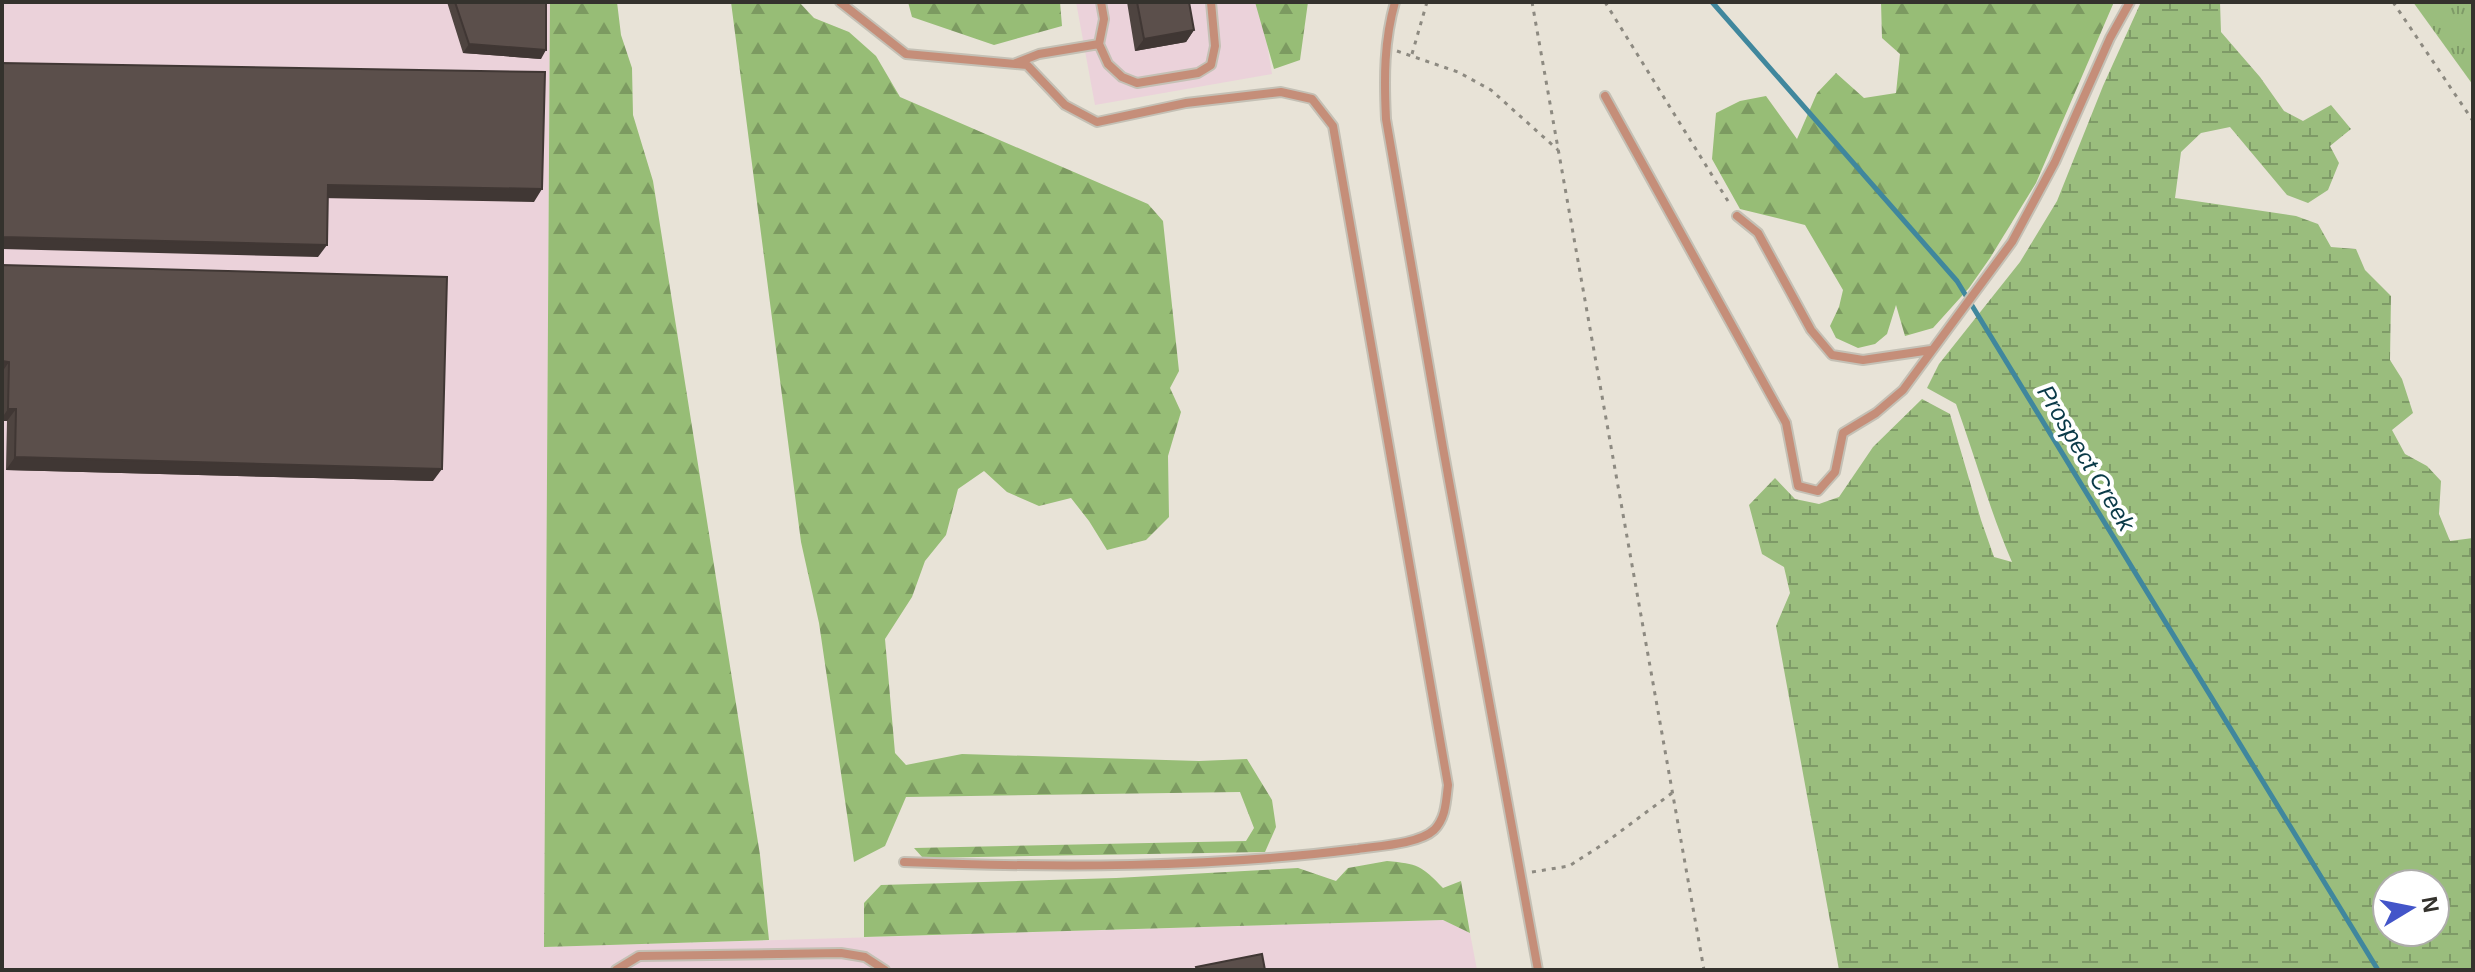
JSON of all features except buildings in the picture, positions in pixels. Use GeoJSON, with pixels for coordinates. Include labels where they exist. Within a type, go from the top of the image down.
{"type":"FeatureCollection","features":[{"type":"Feature","properties":{"kind":"lane"},"geometry":{"type":"LineString","coordinates":[[840,2],[906,54],[1027,65],[1065,105],[1097,122],[1186,103],[1281,92],[1312,99],[1333,126],[1448,785],[1446,811],[1433,831],[1405,843],[1205,863],[981,865],[904,862]]}},
{"type":"Feature","properties":{"kind":"lane"},"geometry":{"type":"LineString","coordinates":[[1101,2],[1104,19],[1099,44],[1108,64],[1122,77],[1137,83],[1198,73],[1211,65],[1215,46],[1211,2]]}},
{"type":"Feature","properties":{"kind":"lane"},"geometry":{"type":"LineString","coordinates":[[1395,2],[1388,24],[1384,67],[1386,119],[1538,970]]}},
{"type":"Feature","properties":{"kind":"lane"},"geometry":{"type":"LineString","coordinates":[[1605,96],[1786,423],[1798,486],[1818,491],[1835,472],[1843,433],[1876,413],[1903,390],[2012,242],[2055,162],[2110,38],[2130,2]]}},
{"type":"Feature","properties":{"kind":"lane"},"geometry":{"type":"LineString","coordinates":[[1012,64],[1039,54],[1099,44]]}},
{"type":"Feature","properties":{"kind":"lane"},"geometry":{"type":"LineString","coordinates":[[1737,216],[1758,233],[1811,330],[1832,355],[1863,360],[1931,350]]}},
{"type":"Feature","properties":{"kind":"lane"},"geometry":{"type":"LineString","coordinates":[[616,970],[639,956],[841,953],[865,957],[885,970]]}},
{"type":"Feature","properties":{"kind":"path"},"geometry":{"type":"LineString","coordinates":[[1412,54],[1427,2]]}},
{"type":"Feature","properties":{"kind":"path"},"geometry":{"type":"LineString","coordinates":[[1532,2],[1704,970]]}},
{"type":"Feature","properties":{"kind":"path"},"geometry":{"type":"LineString","coordinates":[[1605,2],[1737,216]]}},
{"type":"Feature","properties":{"kind":"path"},"geometry":{"type":"LineString","coordinates":[[2393,2],[2473,121]]}},
{"type":"Feature","properties":{"kind":"path"},"geometry":{"type":"LineString","coordinates":[[1386,48],[1412,54],[1458,72],[1491,90],[1558,150]]}},
{"type":"Feature","properties":{"kind":"path"},"geometry":{"type":"LineString","coordinates":[[1520,873],[1569,866],[1672,793]]}},
{"type":"Feature","properties":{"kind":"shaded area"},"geometry":{"type":"Polygon","coordinates":[[[2,2],[550,2],[544,947],[1443,920],[1470,933],[1477,970],[2,970],[2,2]]]}},
{"type":"Feature","properties":{"kind":"shaded area"},"geometry":{"type":"Polygon","coordinates":[[[1076,2],[1260,2],[1272,74],[1095,105],[1076,2]]]}},
{"type":"Feature","properties":{"kind":"green space"},"geometry":{"type":"Polygon","coordinates":[[[550,2],[617,2],[621,35],[632,68],[633,115],[653,181],[760,855],[769,940],[544,947],[550,2]]]}},
{"type":"Feature","properties":{"kind":"green space"},"geometry":{"type":"Polygon","coordinates":[[[731,2],[799,2],[814,18],[849,32],[876,56],[900,97],[1148,204],[1163,221],[1179,371],[1170,388],[1181,412],[1168,456],[1169,517],[1146,540],[1107,550],[1071,498],[1039,506],[1007,492],[984,471],[958,489],[946,535],[925,561],[912,597],[885,639],[895,753],[906,765],[962,754],[1199,761],[1247,759],[1272,800],[1276,827],[1265,852],[923,858],[914,848],[1246,841],[1254,828],[1240,792],[906,797],[885,846],[854,862],[819,623],[801,542],[731,2]]]}},
{"type":"Feature","properties":{"kind":"green space"},"geometry":{"type":"Polygon","coordinates":[[[908,2],[1060,2],[1062,26],[994,45],[912,17],[908,2]]]}},
{"type":"Feature","properties":{"kind":"green space"},"geometry":{"type":"Polygon","coordinates":[[[1255,2],[1308,2],[1300,60],[1274,69],[1255,2]]]}},
{"type":"Feature","properties":{"kind":"green space"},"geometry":{"type":"Polygon","coordinates":[[[1881,2],[2114,2],[2036,183],[1969,288],[1933,328],[1905,336],[1896,305],[1887,334],[1875,344],[1858,348],[1836,338],[1830,326],[1843,290],[1805,225],[1740,209],[1712,159],[1716,113],[1740,101],[1766,96],[1797,139],[1817,93],[1836,73],[1864,98],[1896,93],[1900,54],[1882,38],[1881,2]]]}},
{"type":"Feature","properties":{"kind":"green space"},"geometry":{"type":"Polygon","coordinates":[[[2141,2],[2220,2],[2221,32],[2260,77],[2284,111],[2303,121],[2331,105],[2351,129],[2330,146],[2339,163],[2328,190],[2308,203],[2287,195],[2230,127],[2201,133],[2181,152],[2175,198],[2296,216],[2318,224],[2331,247],[2356,249],[2365,270],[2391,296],[2390,360],[2402,379],[2413,413],[2392,430],[2405,454],[2427,466],[2441,481],[2439,514],[2450,541],[2473,538],[2473,970],[1839,970],[1776,626],[1790,593],[1784,567],[1762,554],[1749,505],[1775,478],[1795,499],[1819,504],[1839,497],[1873,447],[1922,399],[1950,414],[1994,557],[2012,562],[1956,404],[1927,388],[1939,364],[2020,262],[2057,201],[2141,2]]]}},
{"type":"Feature","properties":{"kind":"green space"},"geometry":{"type":"Polygon","coordinates":[[[2413,2],[2473,2],[2473,85],[2413,2]]]}},
{"type":"Feature","properties":{"kind":"green space"},"geometry":{"type":"Polygon","coordinates":[[[1387,861],[1418,867],[1443,888],[1461,881],[1470,933],[1443,920],[864,937],[864,903],[881,885],[1116,878],[1298,868],[1336,881],[1348,868],[1387,861]]]}},
{"type":"Feature","properties":{"kind":"waterway","name":"Prospect Creek"},"geometry":{"type":"LineString","coordinates":[[1712,2],[1957,281],[2378,970]]}}]}
